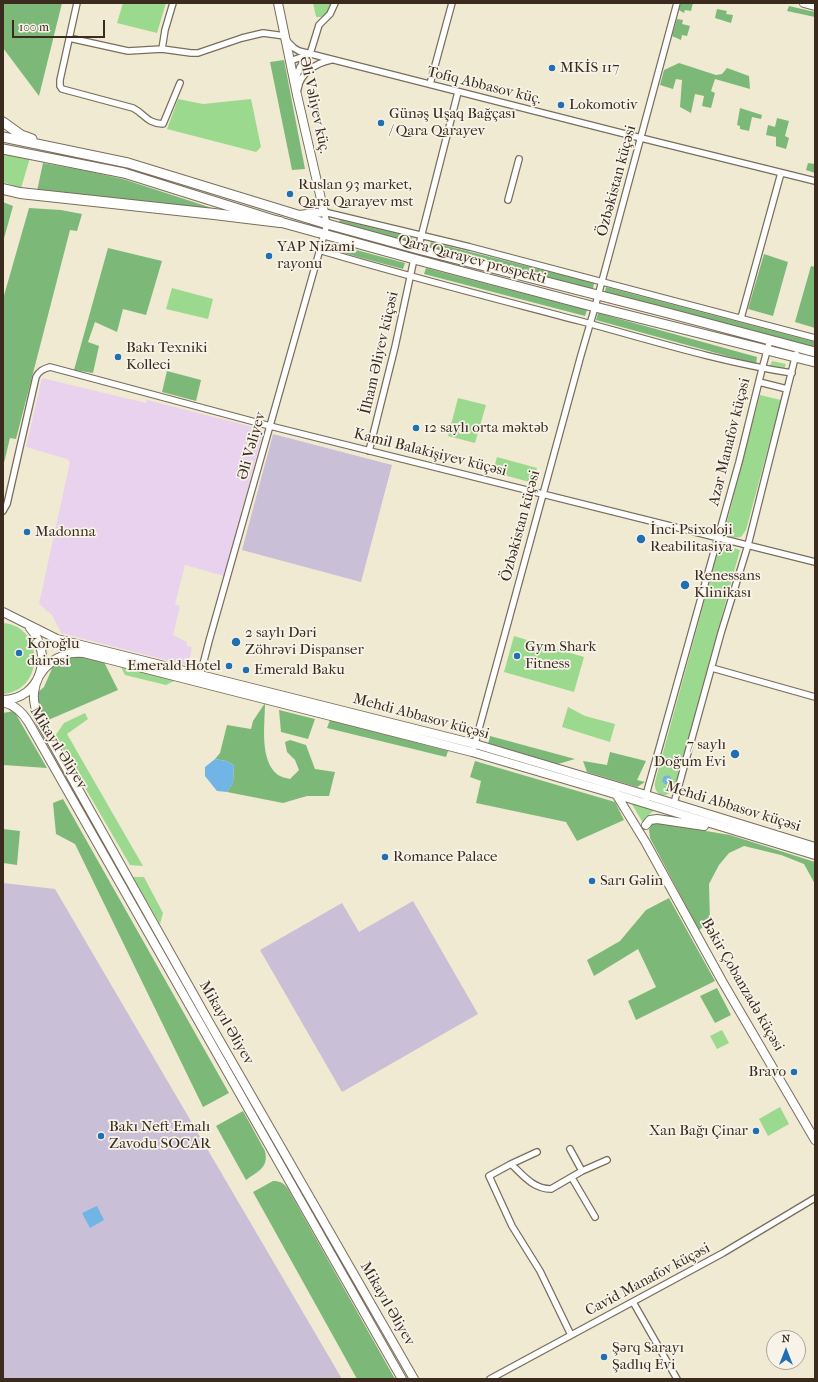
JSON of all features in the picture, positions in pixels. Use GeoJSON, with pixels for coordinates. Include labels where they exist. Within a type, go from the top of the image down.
{"type":"FeatureCollection","features":[{"type":"Feature","properties":{"kind":"highway"},"geometry":{"type":"LineString","coordinates":[[3,189],[20,193],[280,222]]}},
{"type":"Feature","properties":{"kind":"main road"},"geometry":{"type":"LineString","coordinates":[[3,122],[30,139],[72,150]]}},
{"type":"Feature","properties":{"kind":"main road"},"geometry":{"type":"LineString","coordinates":[[3,137],[72,150]]}},
{"type":"Feature","properties":{"kind":"main road","name":"Qara Qarayev prospekti"},"geometry":{"type":"LineString","coordinates":[[3,149],[92,165],[124,173],[324,235],[595,307],[815,362]]}},
{"type":"Feature","properties":{"kind":"main road","name":"Qara Qarayev prospekti"},"geometry":{"type":"LineString","coordinates":[[72,150],[128,163],[327,224],[418,249],[815,352]]}},
{"type":"Feature","properties":{"kind":"street"},"geometry":{"type":"LineString","coordinates":[[77,3],[60,80],[60,86],[65,91],[133,108],[138,110],[146,119],[163,124],[180,83]]}},
{"type":"Feature","properties":{"kind":"street"},"geometry":{"type":"LineString","coordinates":[[162,49],[173,3]]}},
{"type":"Feature","properties":{"kind":"street","name":"Əli Vəliyev küç."},"geometry":{"type":"LineString","coordinates":[[278,3],[294,82],[324,212]]}},
{"type":"Feature","properties":{"kind":"street"},"geometry":{"type":"LineString","coordinates":[[294,82],[300,67],[310,54],[319,25],[330,14],[336,3]]}},
{"type":"Feature","properties":{"kind":"street"},"geometry":{"type":"LineString","coordinates":[[430,84],[452,3]]}},
{"type":"Feature","properties":{"kind":"street","name":"Özbəkistan küçəsi"},"geometry":{"type":"LineString","coordinates":[[473,748],[602,282],[677,3]]}},
{"type":"Feature","properties":{"kind":"street"},"geometry":{"type":"LineString","coordinates":[[804,3],[815,6]]}},
{"type":"Feature","properties":{"kind":"street"},"geometry":{"type":"LineString","coordinates":[[69,38],[128,51],[162,49],[183,53],[198,52],[263,33],[285,38]]}},
{"type":"Feature","properties":{"kind":"street","name":"Tofiq Abbasov küç."},"geometry":{"type":"LineString","coordinates":[[285,38],[294,48],[332,60],[815,181]]}},
{"type":"Feature","properties":{"kind":"street"},"geometry":{"type":"LineString","coordinates":[[290,61],[310,54]]}},
{"type":"Feature","properties":{"kind":"street"},"geometry":{"type":"LineString","coordinates":[[297,95],[300,79],[306,72],[321,63],[332,60]]}},
{"type":"Feature","properties":{"kind":"street"},"geometry":{"type":"LineString","coordinates":[[418,249],[458,92]]}},
{"type":"Feature","properties":{"kind":"street"},"geometry":{"type":"LineString","coordinates":[[508,200],[519,159]]}},
{"type":"Feature","properties":{"kind":"street"},"geometry":{"type":"LineString","coordinates":[[741,318],[781,172]]}},
{"type":"Feature","properties":{"kind":"street"},"geometry":{"type":"LineString","coordinates":[[324,212],[327,224]]}},
{"type":"Feature","properties":{"kind":"street"},"geometry":{"type":"LineString","coordinates":[[299,215],[324,212],[602,282],[815,338]]}},
{"type":"Feature","properties":{"kind":"street","name":"Əli Vəliyev"},"geometry":{"type":"LineString","coordinates":[[200,676],[327,224]]}},
{"type":"Feature","properties":{"kind":"street"},"geometry":{"type":"LineString","coordinates":[[319,250],[650,341],[762,368],[792,373]]}},
{"type":"Feature","properties":{"kind":"street","name":"İlham Əliyev küçəsi"},"geometry":{"type":"LineString","coordinates":[[369,451],[395,347],[414,259]]}},
{"type":"Feature","properties":{"kind":"street","name":"Azər Manafov küçəsi"},"geometry":{"type":"LineString","coordinates":[[648,804],[646,795],[739,462],[770,340]]}},
{"type":"Feature","properties":{"kind":"street"},"geometry":{"type":"LineString","coordinates":[[646,843],[645,830],[651,816],[666,810],[674,803],[748,545],[798,348]]}},
{"type":"Feature","properties":{"kind":"street","name":"Kamil Balakişiyev küçəsi"},"geometry":{"type":"LineString","coordinates":[[3,511],[7,504],[36,377],[44,368],[50,367],[270,426],[815,562]]}},
{"type":"Feature","properties":{"kind":"street"},"geometry":{"type":"LineString","coordinates":[[759,382],[787,389]]}},
{"type":"Feature","properties":{"kind":"street"},"geometry":{"type":"LineString","coordinates":[[3,612],[20,620]]}},
{"type":"Feature","properties":{"kind":"street"},"geometry":{"type":"LineString","coordinates":[[3,616],[20,620]]}},
{"type":"Feature","properties":{"kind":"street","name":"Mehdi Abbasov küçəsi"},"geometry":{"type":"LineString","coordinates":[[20,620],[57,639],[473,748],[618,791],[646,795],[815,847]]}},
{"type":"Feature","properties":{"kind":"street","name":"Mikayıl Əliyev"},"geometry":{"type":"LineString","coordinates":[[20,620],[35,634],[40,643],[42,664],[36,684],[34,698],[35,708],[41,724],[414,1379]]}},
{"type":"Feature","properties":{"kind":"street","name":"Mehdi Abbasov küçəsi"},"geometry":{"type":"LineString","coordinates":[[3,701],[26,692],[34,684],[40,674],[58,657],[75,652],[473,748]]}},
{"type":"Feature","properties":{"kind":"street"},"geometry":{"type":"LineString","coordinates":[[712,668],[815,697]]}},
{"type":"Feature","properties":{"kind":"street","name":"Mikayıl Əliyev"},"geometry":{"type":"LineString","coordinates":[[3,701],[14,706],[30,723],[402,1379]]}},
{"type":"Feature","properties":{"kind":"street"},"geometry":{"type":"LineString","coordinates":[[618,791],[625,797],[646,843]]}},
{"type":"Feature","properties":{"kind":"street"},"geometry":{"type":"LineString","coordinates":[[618,791],[646,843]]}},
{"type":"Feature","properties":{"kind":"street","name":"Mehdi Abbasov küçəsi"},"geometry":{"type":"LineString","coordinates":[[625,797],[815,855]]}},
{"type":"Feature","properties":{"kind":"street"},"geometry":{"type":"LineString","coordinates":[[646,825],[650,820],[662,819],[738,831]]}},
{"type":"Feature","properties":{"kind":"street","name":"Bəkir Çobanzadə küçəsi"},"geometry":{"type":"LineString","coordinates":[[646,843],[722,981],[815,1140]]}},
{"type":"Feature","properties":{"kind":"street"},"geometry":{"type":"LineString","coordinates":[[570,1149],[582,1172]]}},
{"type":"Feature","properties":{"kind":"street"},"geometry":{"type":"LineString","coordinates":[[537,1152],[489,1176],[512,1226],[540,1271],[571,1335]]}},
{"type":"Feature","properties":{"kind":"street"},"geometry":{"type":"LineString","coordinates":[[511,1164],[533,1184],[546,1189],[551,1189],[608,1160]]}},
{"type":"Feature","properties":{"kind":"street"},"geometry":{"type":"LineString","coordinates":[[572,1178],[595,1216]]}},
{"type":"Feature","properties":{"kind":"street","name":"Cavid Manafov küçəsi"},"geometry":{"type":"LineString","coordinates":[[490,1379],[723,1253],[815,1198]]}},
{"type":"Feature","properties":{"kind":"street"},"geometry":{"type":"LineString","coordinates":[[633,1302],[677,1379]]}},
{"type":"Feature","properties":{"kind":"shaded area"},"geometry":{"type":"Polygon","coordinates":[[[42,378],[146,403],[147,400],[261,429],[263,433],[224,576],[185,565],[175,604],[180,606],[173,635],[187,642],[187,646],[192,647],[189,663],[185,665],[61,633],[52,615],[39,604],[70,462],[67,459],[26,447],[42,378]]]}},
{"type":"Feature","properties":{"kind":"shaded area"},"geometry":{"type":"Polygon","coordinates":[[[273,434],[392,465],[361,582],[242,550],[273,434]]]}},
{"type":"Feature","properties":{"kind":"shaded area","name":"Bakı Neft Emalı Zavodu SOCAR"},"geometry":{"type":"Polygon","coordinates":[[[3,883],[55,889],[342,1379],[3,1379],[3,883]]]}},
{"type":"Feature","properties":{"kind":"shaded area"},"geometry":{"type":"Polygon","coordinates":[[[413,901],[478,1014],[342,1092],[260,950],[342,903],[359,932],[413,901]]]}},
{"type":"Feature","properties":{"kind":"green space"},"geometry":{"type":"Polygon","coordinates":[[[3,3],[62,3],[39,96],[3,48],[3,3]]]}},
{"type":"Feature","properties":{"kind":"green space"},"geometry":{"type":"Polygon","coordinates":[[[123,3],[166,3],[157,33],[117,23],[123,3]]]}},
{"type":"Feature","properties":{"kind":"green space"},"geometry":{"type":"Polygon","coordinates":[[[313,3],[332,3],[328,11],[322,17],[316,17],[313,3]]]}},
{"type":"Feature","properties":{"kind":"green space"},"geometry":{"type":"Polygon","coordinates":[[[681,3],[693,3],[691,11],[685,10],[684,13],[679,10],[681,3]]]}},
{"type":"Feature","properties":{"kind":"green space"},"geometry":{"type":"Polygon","coordinates":[[[789,6],[815,12],[815,17],[787,11],[789,6]]]}},
{"type":"Feature","properties":{"kind":"green space"},"geometry":{"type":"Polygon","coordinates":[[[717,9],[727,11],[726,14],[733,15],[731,23],[715,18],[717,9]]]}},
{"type":"Feature","properties":{"kind":"green space"},"geometry":{"type":"Polygon","coordinates":[[[677,19],[683,20],[682,24],[690,26],[687,36],[682,35],[681,40],[672,36],[677,19]]]}},
{"type":"Feature","properties":{"kind":"green space"},"geometry":{"type":"Polygon","coordinates":[[[284,60],[305,169],[292,170],[270,62],[284,60]]]}},
{"type":"Feature","properties":{"kind":"green space"},"geometry":{"type":"Polygon","coordinates":[[[679,63],[716,75],[722,74],[727,68],[749,76],[750,89],[715,79],[711,91],[715,93],[711,108],[702,106],[704,96],[695,94],[691,113],[680,107],[682,80],[676,79],[673,89],[660,85],[664,70],[679,63]]]}},
{"type":"Feature","properties":{"kind":"green space"},"geometry":{"type":"Polygon","coordinates":[[[178,99],[203,104],[251,99],[261,147],[256,152],[167,129],[178,99]]]}},
{"type":"Feature","properties":{"kind":"green space"},"geometry":{"type":"Polygon","coordinates":[[[740,108],[762,115],[761,119],[752,117],[749,131],[740,129],[740,126],[737,125],[740,108]]]}},
{"type":"Feature","properties":{"kind":"green space"},"geometry":{"type":"Polygon","coordinates":[[[777,118],[789,121],[785,136],[789,138],[786,149],[776,146],[776,137],[766,135],[768,125],[775,127],[777,118]]]}},
{"type":"Feature","properties":{"kind":"green space"},"geometry":{"type":"Polygon","coordinates":[[[3,153],[30,158],[21,188],[3,182],[3,153]]]}},
{"type":"Feature","properties":{"kind":"green space"},"geometry":{"type":"Polygon","coordinates":[[[43,163],[123,179],[215,209],[37,191],[43,163]]]}},
{"type":"Feature","properties":{"kind":"green space"},"geometry":{"type":"Polygon","coordinates":[[[808,163],[815,164],[815,173],[806,170],[808,163]]]}},
{"type":"Feature","properties":{"kind":"green space"},"geometry":{"type":"Polygon","coordinates":[[[3,202],[13,206],[3,242],[3,202]]]}},
{"type":"Feature","properties":{"kind":"green space"},"geometry":{"type":"Polygon","coordinates":[[[29,208],[61,210],[82,214],[77,231],[70,230],[16,439],[10,438],[3,467],[3,299],[29,208]]]}},
{"type":"Feature","properties":{"kind":"green space"},"geometry":{"type":"Polygon","coordinates":[[[340,220],[411,237],[414,241],[412,245],[338,224],[340,220]]]}},
{"type":"Feature","properties":{"kind":"green space"},"geometry":{"type":"Polygon","coordinates":[[[431,242],[594,283],[593,289],[429,249],[431,242]]]}},
{"type":"Feature","properties":{"kind":"green space"},"geometry":{"type":"Polygon","coordinates":[[[330,243],[405,263],[403,269],[328,249],[330,243]]]}},
{"type":"Feature","properties":{"kind":"green space"},"geometry":{"type":"Polygon","coordinates":[[[108,248],[162,261],[146,315],[123,309],[117,332],[95,322],[88,342],[99,346],[93,373],[74,370],[108,248]]]}},
{"type":"Feature","properties":{"kind":"green space"},"geometry":{"type":"Polygon","coordinates":[[[764,254],[788,262],[773,316],[748,309],[764,254]]]}},
{"type":"Feature","properties":{"kind":"green space"},"geometry":{"type":"Polygon","coordinates":[[[811,266],[815,267],[815,328],[795,322],[811,266]]]}},
{"type":"Feature","properties":{"kind":"green space"},"geometry":{"type":"Polygon","coordinates":[[[426,268],[587,310],[585,316],[424,274],[426,268]]]}},
{"type":"Feature","properties":{"kind":"green space"},"geometry":{"type":"Polygon","coordinates":[[[606,287],[815,342],[815,351],[604,295],[606,287]]]}},
{"type":"Feature","properties":{"kind":"green space"},"geometry":{"type":"Polygon","coordinates":[[[172,288],[213,299],[208,319],[166,309],[172,288]]]}},
{"type":"Feature","properties":{"kind":"green space"},"geometry":{"type":"Polygon","coordinates":[[[598,313],[757,357],[756,364],[596,320],[598,313]]]}},
{"type":"Feature","properties":{"kind":"green space"},"geometry":{"type":"Polygon","coordinates":[[[772,361],[786,364],[784,369],[770,366],[772,361]]]}},
{"type":"Feature","properties":{"kind":"green space"},"geometry":{"type":"Polygon","coordinates":[[[167,371],[201,380],[196,401],[162,392],[167,371]]]}},
{"type":"Feature","properties":{"kind":"green space"},"geometry":{"type":"Polygon","coordinates":[[[760,395],[781,400],[746,530],[741,537],[735,538],[728,536],[725,529],[760,395]]]}},
{"type":"Feature","properties":{"kind":"green space"},"geometry":{"type":"Polygon","coordinates":[[[458,398],[486,405],[475,443],[448,436],[458,398]]]}},
{"type":"Feature","properties":{"kind":"green space"},"geometry":{"type":"Polygon","coordinates":[[[497,457],[537,468],[533,483],[493,472],[497,457]]]}},
{"type":"Feature","properties":{"kind":"green space"},"geometry":{"type":"Polygon","coordinates":[[[720,544],[740,550],[674,789],[664,795],[658,793],[655,782],[720,544]]]}},
{"type":"Feature","properties":{"kind":"green space","name":"Koroğlu dairəsi"},"geometry":{"type":"Polygon","coordinates":[[[3,623],[17,627],[27,635],[33,646],[34,658],[33,671],[27,682],[17,690],[3,694],[3,623]]]}},
{"type":"Feature","properties":{"kind":"green space"},"geometry":{"type":"Polygon","coordinates":[[[514,636],[584,657],[574,692],[504,672],[514,636]]]}},
{"type":"Feature","properties":{"kind":"green space"},"geometry":{"type":"Polygon","coordinates":[[[74,655],[103,660],[118,690],[46,721],[41,715],[36,694],[44,687],[54,664],[74,655]]]}},
{"type":"Feature","properties":{"kind":"green space"},"geometry":{"type":"Polygon","coordinates":[[[120,665],[176,680],[166,685],[125,675],[120,665]]]}},
{"type":"Feature","properties":{"kind":"green space"},"geometry":{"type":"Polygon","coordinates":[[[265,703],[264,742],[268,761],[272,769],[278,775],[290,779],[299,770],[295,760],[287,752],[285,742],[290,740],[306,745],[315,769],[335,772],[329,796],[307,796],[283,803],[227,792],[233,783],[234,765],[226,761],[215,759],[220,753],[227,725],[251,729],[253,721],[265,703]]]}},
{"type":"Feature","properties":{"kind":"green space"},"geometry":{"type":"Polygon","coordinates":[[[568,707],[585,716],[615,724],[610,742],[562,727],[568,707]]]}},
{"type":"Feature","properties":{"kind":"green space"},"geometry":{"type":"Polygon","coordinates":[[[279,710],[315,719],[308,739],[281,732],[279,710]]]}},
{"type":"Feature","properties":{"kind":"green space"},"geometry":{"type":"Polygon","coordinates":[[[14,711],[47,768],[3,765],[3,713],[14,711]]]}},
{"type":"Feature","properties":{"kind":"green space"},"geometry":{"type":"Polygon","coordinates":[[[85,713],[88,719],[67,734],[143,866],[130,865],[55,736],[64,723],[85,713]]]}},
{"type":"Feature","properties":{"kind":"green space"},"geometry":{"type":"Polygon","coordinates":[[[330,720],[448,751],[446,757],[327,728],[330,720]]]}},
{"type":"Feature","properties":{"kind":"green space"},"geometry":{"type":"Polygon","coordinates":[[[490,736],[575,759],[558,764],[488,744],[490,736]]]}},
{"type":"Feature","properties":{"kind":"green space"},"geometry":{"type":"Polygon","coordinates":[[[610,752],[646,761],[637,780],[645,782],[637,787],[587,772],[583,761],[607,765],[610,752]]]}},
{"type":"Feature","properties":{"kind":"green space"},"geometry":{"type":"Polygon","coordinates":[[[475,761],[615,802],[624,820],[577,841],[566,822],[476,803],[481,781],[470,777],[475,761]]]}},
{"type":"Feature","properties":{"kind":"green space"},"geometry":{"type":"Polygon","coordinates":[[[63,799],[229,1093],[203,1107],[75,844],[56,834],[53,803],[63,799]]]}},
{"type":"Feature","properties":{"kind":"green space"},"geometry":{"type":"Polygon","coordinates":[[[630,801],[656,809],[646,817],[643,823],[630,801]]]}},
{"type":"Feature","properties":{"kind":"green space"},"geometry":{"type":"Polygon","coordinates":[[[658,823],[730,835],[815,862],[815,884],[804,864],[781,855],[744,846],[729,853],[719,865],[709,884],[710,922],[699,930],[650,838],[649,830],[652,824],[658,823]]]}},
{"type":"Feature","properties":{"kind":"green space"},"geometry":{"type":"Polygon","coordinates":[[[3,829],[20,831],[17,865],[3,863],[3,829]]]}},
{"type":"Feature","properties":{"kind":"green space"},"geometry":{"type":"Polygon","coordinates":[[[133,877],[144,877],[163,913],[160,924],[133,877]]]}},
{"type":"Feature","properties":{"kind":"green space"},"geometry":{"type":"Polygon","coordinates":[[[669,898],[715,981],[636,1020],[628,1001],[656,987],[638,949],[594,976],[587,960],[620,941],[646,910],[669,898]]]}},
{"type":"Feature","properties":{"kind":"green space"},"geometry":{"type":"Polygon","coordinates":[[[717,988],[731,1015],[715,1023],[700,996],[717,988]]]}},
{"type":"Feature","properties":{"kind":"green space"},"geometry":{"type":"Polygon","coordinates":[[[722,1030],[729,1043],[717,1049],[710,1036],[722,1030]]]}},
{"type":"Feature","properties":{"kind":"green space"},"geometry":{"type":"Polygon","coordinates":[[[780,1107],[789,1124],[768,1136],[759,1119],[780,1107]]]}},
{"type":"Feature","properties":{"kind":"green space"},"geometry":{"type":"Polygon","coordinates":[[[243,1111],[265,1151],[266,1157],[262,1168],[246,1180],[216,1126],[243,1111]]]}},
{"type":"Feature","properties":{"kind":"green space"},"geometry":{"type":"Polygon","coordinates":[[[273,1181],[282,1183],[288,1189],[395,1379],[357,1379],[253,1192],[273,1181]]]}},
{"type":"Feature","properties":{"kind":"water"},"geometry":{"type":"Polygon","coordinates":[[[215,759],[226,761],[234,765],[233,783],[227,792],[217,791],[205,776],[205,767],[215,759]]]}},
{"type":"Feature","properties":{"kind":"water"},"geometry":{"type":"Polygon","coordinates":[[[667,775],[672,780],[667,785],[662,780],[667,775]]]}},
{"type":"Feature","properties":{"kind":"water"},"geometry":{"type":"Polygon","coordinates":[[[97,1206],[104,1220],[90,1228],[82,1213],[97,1206]]]}},
{"type":"Feature","properties":{"kind":"place","name":"MKİS 117"},"geometry":{"type":"Point","coordinates":[552,68]}},
{"type":"Feature","properties":{"kind":"place","name":"Lokomotiv"},"geometry":{"type":"Point","coordinates":[561,105]}},
{"type":"Feature","properties":{"kind":"place","name":"Günəş Uşaq Bağçası / Qara Qarayev"},"geometry":{"type":"Point","coordinates":[381,123]}},
{"type":"Feature","properties":{"kind":"place","name":"Ruslan 93 market, Qara Qarayev mst"},"geometry":{"type":"Point","coordinates":[290,194]}},
{"type":"Feature","properties":{"kind":"place","name":"YAP Nizami rayonu"},"geometry":{"type":"Point","coordinates":[269,256]}},
{"type":"Feature","properties":{"kind":"place","name":"Bakı Texniki Kolleci"},"geometry":{"type":"Point","coordinates":[118,357]}},
{"type":"Feature","properties":{"kind":"place","name":"12 saylı orta məktəb"},"geometry":{"type":"Point","coordinates":[416,428]}},
{"type":"Feature","properties":{"kind":"place","name":"Madonna"},"geometry":{"type":"Point","coordinates":[27,532]}},
{"type":"Feature","properties":{"kind":"place","name":"İnci Psixoloji Reabilitasiya"},"geometry":{"type":"Point","coordinates":[641,539]}},
{"type":"Feature","properties":{"kind":"place","name":"Renessans Klinikası"},"geometry":{"type":"Point","coordinates":[685,585]}},
{"type":"Feature","properties":{"kind":"place","name":"2 saylı Dəri Zöhrəvi Dispanser"},"geometry":{"type":"Point","coordinates":[236,642]}},
{"type":"Feature","properties":{"kind":"place","name":"Koroğlu dairəsi"},"geometry":{"type":"Point","coordinates":[19,653]}},
{"type":"Feature","properties":{"kind":"place","name":"Gym Shark Fitness"},"geometry":{"type":"Point","coordinates":[517,656]}},
{"type":"Feature","properties":{"kind":"place","name":"Emerald Hotel"},"geometry":{"type":"Point","coordinates":[229,666]}},
{"type":"Feature","properties":{"kind":"place","name":"Emerald Baku"},"geometry":{"type":"Point","coordinates":[246,670]}},
{"type":"Feature","properties":{"kind":"place","name":"7 saylı Doğum Evi"},"geometry":{"type":"Point","coordinates":[735,754]}},
{"type":"Feature","properties":{"kind":"place","name":"Romance Palace"},"geometry":{"type":"Point","coordinates":[385,857]}},
{"type":"Feature","properties":{"kind":"place","name":"Sarı Gəlin"},"geometry":{"type":"Point","coordinates":[592,881]}},
{"type":"Feature","properties":{"kind":"place","name":"Bravo"},"geometry":{"type":"Point","coordinates":[794,1072]}},
{"type":"Feature","properties":{"kind":"place","name":"Xan Bağı Çinar"},"geometry":{"type":"Point","coordinates":[756,1131]}},
{"type":"Feature","properties":{"kind":"place","name":"Bakı Neft Emalı Zavodu SOCAR"},"geometry":{"type":"Point","coordinates":[101,1136]}},
{"type":"Feature","properties":{"kind":"place","name":"Şərq Sarayı Şadlıq Evi"},"geometry":{"type":"Point","coordinates":[604,1357]}}]}
